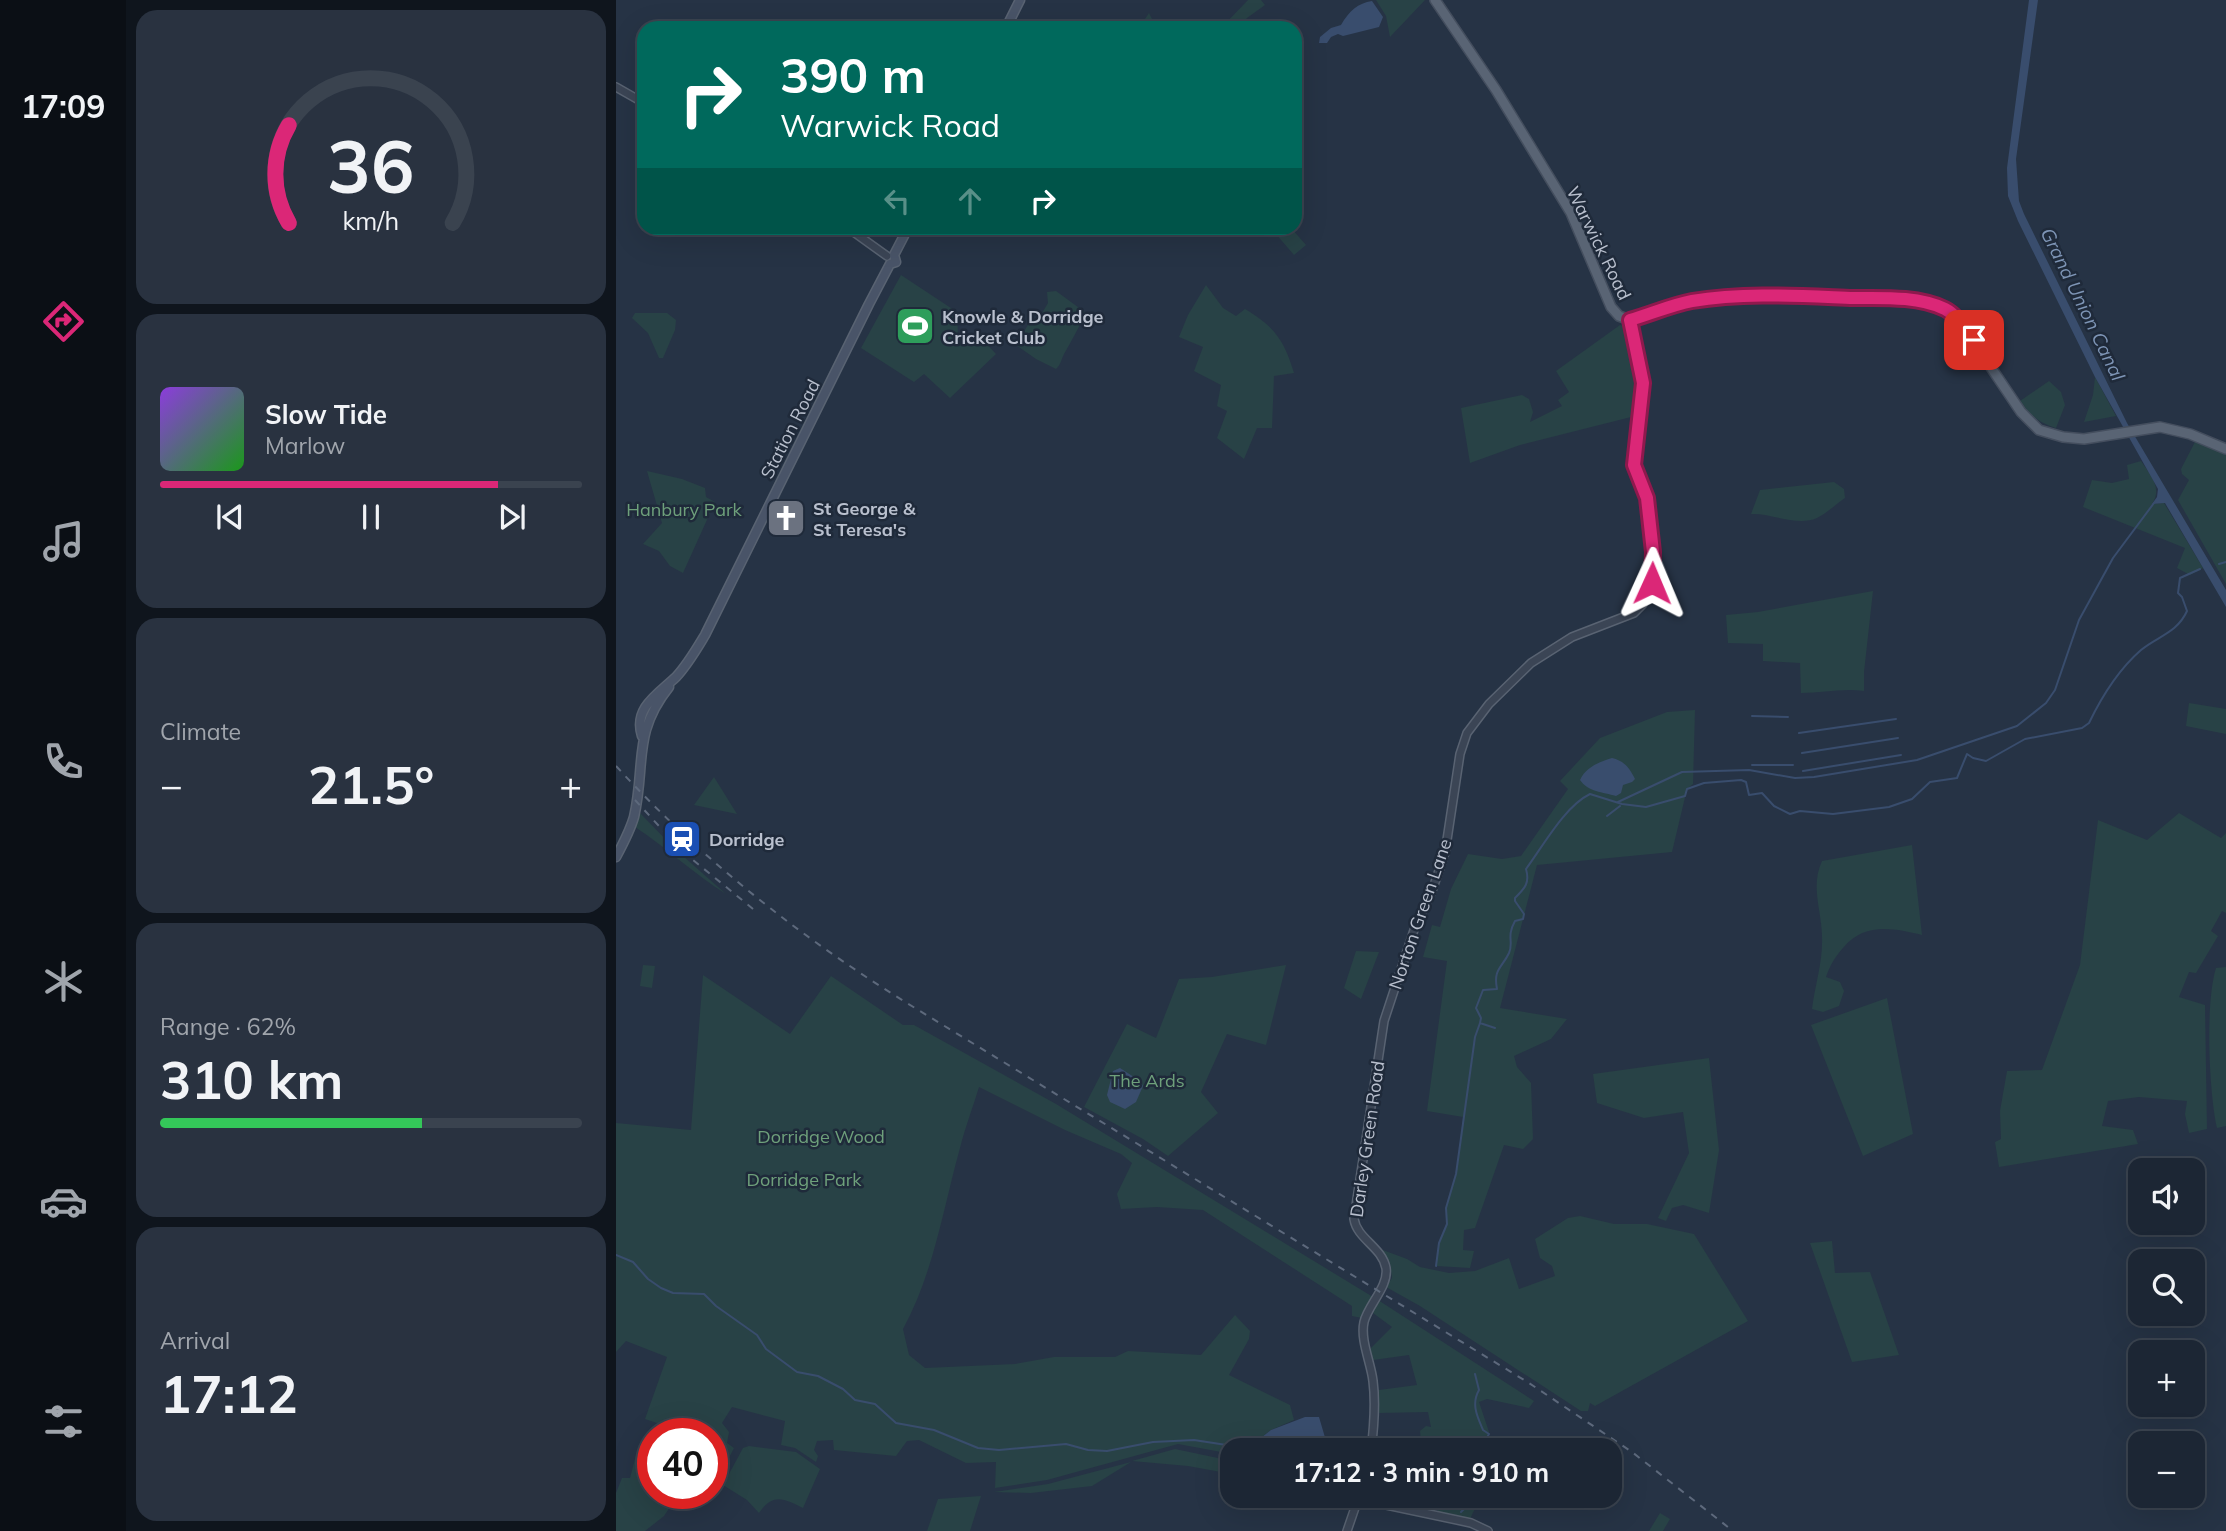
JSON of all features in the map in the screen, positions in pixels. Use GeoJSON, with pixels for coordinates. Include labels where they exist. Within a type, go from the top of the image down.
{"type":"FeatureCollection","features":[{"type":"Feature","properties":{"kind":"main road"},"geometry":{"type":"LineString","coordinates":[[1010,21],[1020,0]]}},
{"type":"Feature","properties":{"kind":"main road","name":"Warwick Road"},"geometry":{"type":"LineString","coordinates":[[1435,0],[1500,97],[1571,213],[1611,307],[1619,316],[1630,320],[1680,304],[1731,298],[1827,296],[1933,304],[1946,309],[1959,320],[2021,412],[2039,430],[2076,439],[2171,428],[2226,449]]}},
{"type":"Feature","properties":{"kind":"main road","name":"Station Road"},"geometry":{"type":"LineString","coordinates":[[616,857],[634,818],[642,763],[642,736],[639,727],[645,707],[694,655],[705,635],[890,258],[904,235]]}},
{"type":"Feature","properties":{"kind":"street"},"geometry":{"type":"LineString","coordinates":[[616,87],[637,99]]}},
{"type":"Feature","properties":{"kind":"street"},"geometry":{"type":"LineString","coordinates":[[858,235],[890,258]]}},
{"type":"Feature","properties":{"kind":"street","name":"Norton Green Lane"},"geometry":{"type":"LineString","coordinates":[[1384,1021],[1414,930],[1432,891],[1445,853],[1460,754],[1467,733],[1489,704],[1531,663],[1572,637],[1629,616],[1643,604],[1650,591],[1653,552],[1647,498],[1634,465],[1643,383],[1630,320]]}},
{"type":"Feature","properties":{"kind":"street","name":"Darley Green Road"},"geometry":{"type":"LineString","coordinates":[[1373,1438],[1374,1392],[1363,1327],[1386,1271],[1378,1252],[1359,1232],[1354,1219],[1384,1021]]}},
{"type":"Feature","properties":{"kind":"street"},"geometry":{"type":"LineString","coordinates":[[1347,1531],[1355,1508]]}},
{"type":"Feature","properties":{"kind":"street"},"geometry":{"type":"LineString","coordinates":[[1404,1508],[1471,1523],[1488,1531]]}},
{"type":"Feature","properties":{"kind":"green space"},"geometry":{"type":"Polygon","coordinates":[[[1248,0],[1261,0],[1265,5],[1244,21],[1228,21],[1248,0]]]}},
{"type":"Feature","properties":{"kind":"green space"},"geometry":{"type":"Polygon","coordinates":[[[1376,0],[1425,0],[1390,37],[1386,16],[1376,0]]]}},
{"type":"Feature","properties":{"kind":"green space"},"geometry":{"type":"Polygon","coordinates":[[[1149,13],[1156,21],[1144,21],[1149,13]]]}},
{"type":"Feature","properties":{"kind":"green space"},"geometry":{"type":"Polygon","coordinates":[[[1277,235],[1297,235],[1306,245],[1294,255],[1277,235]]]}},
{"type":"Feature","properties":{"kind":"green space","name":"Knowle & Dorridge Cricket Club"},"geometry":{"type":"Polygon","coordinates":[[[901,275],[957,312],[958,334],[968,344],[978,335],[996,354],[950,398],[924,374],[914,382],[861,348],[901,275]]]}},
{"type":"Feature","properties":{"kind":"green space"},"geometry":{"type":"Polygon","coordinates":[[[1206,285],[1223,308],[1236,316],[1245,309],[1271,328],[1282,343],[1294,373],[1274,376],[1272,428],[1257,428],[1244,459],[1217,438],[1227,411],[1217,406],[1221,385],[1194,371],[1203,347],[1179,337],[1188,315],[1206,285]]]}},
{"type":"Feature","properties":{"kind":"green space"},"geometry":{"type":"Polygon","coordinates":[[[1056,291],[1086,313],[1056,369],[1016,345],[1029,323],[1035,325],[1048,303],[1047,292],[1056,291]]]}},
{"type":"Feature","properties":{"kind":"green space"},"geometry":{"type":"Polygon","coordinates":[[[635,313],[667,313],[676,320],[675,330],[663,358],[659,358],[648,333],[632,318],[635,313]]]}},
{"type":"Feature","properties":{"kind":"green space"},"geometry":{"type":"Polygon","coordinates":[[[1620,325],[1626,326],[1636,359],[1635,416],[1520,445],[1470,463],[1461,408],[1522,395],[1529,399],[1533,412],[1530,422],[1562,406],[1558,400],[1569,392],[1556,371],[1620,325]]]}},
{"type":"Feature","properties":{"kind":"green space"},"geometry":{"type":"Polygon","coordinates":[[[2095,377],[2116,416],[2084,422],[2093,395],[2095,377]]]}},
{"type":"Feature","properties":{"kind":"green space"},"geometry":{"type":"Polygon","coordinates":[[[2049,381],[2061,392],[2065,405],[2056,428],[2035,418],[2020,401],[2049,381]]]}},
{"type":"Feature","properties":{"kind":"green space"},"geometry":{"type":"Polygon","coordinates":[[[2196,440],[2226,453],[2226,584],[2178,500],[2189,480],[2182,474],[2181,469],[2196,440]]]}},
{"type":"Feature","properties":{"kind":"green space"},"geometry":{"type":"Polygon","coordinates":[[[2141,461],[2156,487],[2152,504],[2164,503],[2203,568],[2190,575],[2177,568],[2185,548],[2083,507],[2092,480],[2112,483],[2129,479],[2127,465],[2141,461]]]}},
{"type":"Feature","properties":{"kind":"green space","name":"Hanbury Park"},"geometry":{"type":"Polygon","coordinates":[[[647,471],[682,479],[705,488],[706,497],[715,502],[683,573],[670,566],[659,551],[643,544],[662,523],[647,471]]]}},
{"type":"Feature","properties":{"kind":"green space"},"geometry":{"type":"Polygon","coordinates":[[[1834,482],[1844,489],[1845,498],[1817,518],[1801,521],[1751,514],[1760,490],[1834,482]]]}},
{"type":"Feature","properties":{"kind":"green space"},"geometry":{"type":"Polygon","coordinates":[[[1873,591],[1864,691],[1801,693],[1800,663],[1763,661],[1763,644],[1728,643],[1726,615],[1758,612],[1873,591]]]}},
{"type":"Feature","properties":{"kind":"green space"},"geometry":{"type":"Polygon","coordinates":[[[2189,703],[2226,709],[2226,734],[2186,726],[2189,703]]]}},
{"type":"Feature","properties":{"kind":"green space"},"geometry":{"type":"Polygon","coordinates":[[[1695,710],[1693,784],[1687,789],[1672,852],[1537,865],[1500,1008],[1567,1019],[1551,1039],[1514,1056],[1517,1067],[1531,1083],[1533,1139],[1523,1149],[1504,1145],[1475,1228],[1464,1230],[1463,1250],[1474,1251],[1470,1268],[1436,1266],[1439,1243],[1447,1224],[1446,1208],[1456,1174],[1463,1117],[1427,1111],[1447,961],[1423,957],[1432,925],[1440,927],[1451,889],[1468,854],[1502,859],[1521,856],[1568,789],[1560,781],[1600,738],[1667,712],[1695,710]]]}},
{"type":"Feature","properties":{"kind":"green space"},"geometry":{"type":"Polygon","coordinates":[[[714,777],[737,814],[694,805],[714,777]]]}},
{"type":"Feature","properties":{"kind":"green space"},"geometry":{"type":"Polygon","coordinates":[[[640,813],[674,848],[726,894],[635,827],[640,813]]]}},
{"type":"Feature","properties":{"kind":"green space"},"geometry":{"type":"Polygon","coordinates":[[[2179,813],[2221,838],[2226,833],[2226,913],[2222,911],[2211,931],[2218,936],[2196,973],[2189,972],[2179,997],[2205,1005],[2207,1129],[2189,1133],[2185,1114],[2187,1101],[2139,1097],[2108,1101],[2102,1126],[2133,1130],[2138,1144],[1999,1167],[1995,1142],[2001,1139],[2000,1111],[2007,1071],[2042,1070],[2080,965],[2098,820],[2147,840],[2179,813]]]}},
{"type":"Feature","properties":{"kind":"green space"},"geometry":{"type":"Polygon","coordinates":[[[1912,845],[1922,935],[1880,929],[1860,934],[1851,940],[1835,958],[1826,977],[1840,982],[1844,991],[1839,1006],[1823,1012],[1812,1009],[1822,946],[1817,880],[1822,861],[1912,845]]]}},
{"type":"Feature","properties":{"kind":"green space"},"geometry":{"type":"Polygon","coordinates":[[[1356,951],[1379,952],[1361,999],[1344,988],[1356,951]]]}},
{"type":"Feature","properties":{"kind":"green space"},"geometry":{"type":"Polygon","coordinates":[[[643,965],[655,966],[652,988],[640,986],[643,965]]]}},
{"type":"Feature","properties":{"kind":"green space","name":"The Ards"},"geometry":{"type":"Polygon","coordinates":[[[1286,965],[1266,1045],[1227,1034],[1201,1092],[1218,1113],[1168,1156],[1084,1107],[1127,1024],[1156,1038],[1179,979],[1212,977],[1286,965]]]}},
{"type":"Feature","properties":{"kind":"green space"},"geometry":{"type":"Polygon","coordinates":[[[2226,967],[2226,1126],[2217,1128],[2210,1071],[2210,1003],[2216,968],[2226,967]]]}},
{"type":"Feature","properties":{"kind":"green space"},"geometry":{"type":"Polygon","coordinates":[[[703,975],[790,1034],[831,976],[903,1025],[914,1025],[1056,1104],[1373,1297],[1362,1318],[1352,1316],[1352,1306],[1203,1210],[1157,1207],[1121,1209],[1117,1194],[1132,1163],[1121,1154],[1065,1130],[979,1087],[962,1140],[930,1263],[903,1329],[909,1355],[925,1368],[1015,1364],[1054,1357],[1115,1357],[1128,1351],[1201,1355],[1235,1315],[1250,1331],[1249,1339],[1229,1375],[1290,1405],[1294,1420],[1271,1430],[1261,1438],[1220,1438],[1220,1452],[1178,1444],[1047,1480],[995,1488],[996,1462],[966,1463],[919,1440],[907,1441],[896,1456],[834,1450],[833,1440],[817,1441],[814,1450],[818,1456],[816,1462],[795,1448],[781,1445],[785,1421],[732,1407],[725,1418],[645,1418],[667,1357],[626,1341],[616,1352],[616,1123],[691,1130],[703,975]]]}},
{"type":"Feature","properties":{"kind":"green space"},"geometry":{"type":"Polygon","coordinates":[[[1887,998],[1913,1134],[1863,1156],[1811,1025],[1887,998]]]}},
{"type":"Feature","properties":{"kind":"green space"},"geometry":{"type":"Polygon","coordinates":[[[1709,1058],[1719,1150],[1709,1213],[1683,1205],[1672,1208],[1666,1221],[1658,1218],[1689,1153],[1683,1112],[1644,1118],[1597,1103],[1593,1074],[1709,1058]]]}},
{"type":"Feature","properties":{"kind":"green space"},"geometry":{"type":"Polygon","coordinates":[[[1580,1216],[1614,1224],[1647,1224],[1694,1234],[1748,1321],[1595,1406],[1590,1403],[1588,1411],[1581,1411],[1420,1306],[1386,1287],[1392,1278],[1390,1263],[1380,1249],[1420,1267],[1449,1273],[1475,1271],[1509,1258],[1519,1289],[1555,1276],[1552,1266],[1540,1258],[1535,1239],[1568,1218],[1580,1216]]]}},
{"type":"Feature","properties":{"kind":"green space"},"geometry":{"type":"Polygon","coordinates":[[[1832,1241],[1835,1273],[1870,1272],[1899,1355],[1852,1362],[1810,1243],[1832,1241]]]}},
{"type":"Feature","properties":{"kind":"green space"},"geometry":{"type":"Polygon","coordinates":[[[1378,1300],[1534,1401],[1529,1408],[1487,1399],[1479,1402],[1489,1432],[1487,1438],[1421,1438],[1420,1431],[1426,1426],[1431,1427],[1428,1412],[1379,1413],[1379,1390],[1417,1385],[1409,1355],[1373,1360],[1370,1349],[1392,1327],[1373,1313],[1378,1300]]]}},
{"type":"Feature","properties":{"kind":"green space"},"geometry":{"type":"Polygon","coordinates":[[[728,1444],[734,1448],[728,1460],[728,1444]]]}},
{"type":"Feature","properties":{"kind":"green space"},"geometry":{"type":"Polygon","coordinates":[[[749,1446],[796,1452],[820,1469],[803,1508],[779,1499],[769,1502],[759,1513],[747,1500],[728,1488],[728,1476],[743,1448],[749,1446]]]}},
{"type":"Feature","properties":{"kind":"green space"},"geometry":{"type":"Polygon","coordinates":[[[1175,1449],[1220,1458],[1220,1472],[1188,1466],[1132,1461],[1175,1449]]]}},
{"type":"Feature","properties":{"kind":"green space"},"geometry":{"type":"Polygon","coordinates":[[[637,1451],[637,1509],[669,1509],[645,1531],[616,1531],[616,1493],[622,1478],[630,1478],[637,1451]]]}},
{"type":"Feature","properties":{"kind":"green space"},"geometry":{"type":"Polygon","coordinates":[[[1131,1462],[1092,1486],[1031,1493],[994,1492],[1048,1484],[1131,1462]]]}},
{"type":"Feature","properties":{"kind":"green space"},"geometry":{"type":"Polygon","coordinates":[[[981,1496],[970,1531],[927,1531],[938,1499],[981,1496]]]}},
{"type":"Feature","properties":{"kind":"green space"},"geometry":{"type":"Polygon","coordinates":[[[1438,1508],[1475,1508],[1470,1519],[1449,1513],[1438,1514],[1438,1508]]]}},
{"type":"Feature","properties":{"kind":"green space"},"geometry":{"type":"Polygon","coordinates":[[[1660,1513],[1670,1519],[1663,1531],[1649,1531],[1660,1513]]]}},
{"type":"Feature","properties":{"kind":"water"},"geometry":{"type":"Polygon","coordinates":[[[2029,0],[2038,0],[2016,159],[2019,201],[2127,423],[2226,590],[2226,607],[2165,503],[2152,504],[2158,489],[2095,377],[2008,196],[2007,168],[2029,0]]]}},
{"type":"Feature","properties":{"kind":"water"},"geometry":{"type":"Polygon","coordinates":[[[1372,1],[1383,17],[1379,27],[1343,36],[1338,34],[1331,37],[1327,43],[1319,43],[1320,37],[1331,28],[1341,25],[1354,8],[1372,1]]]}},
{"type":"Feature","properties":{"kind":"water"},"geometry":{"type":"Polygon","coordinates":[[[1612,758],[1626,765],[1635,779],[1623,785],[1621,793],[1616,796],[1596,791],[1583,784],[1580,780],[1589,768],[1612,758]]]}},
{"type":"Feature","properties":{"kind":"water"},"geometry":{"type":"Polygon","coordinates":[[[1120,1068],[1143,1086],[1136,1102],[1125,1109],[1110,1102],[1107,1095],[1113,1071],[1120,1068]]]}},
{"type":"Feature","properties":{"kind":"water"},"geometry":{"type":"Polygon","coordinates":[[[1305,1417],[1319,1417],[1325,1438],[1261,1438],[1271,1430],[1305,1417]]]}},
{"type":"Feature","properties":{"kind":"waterway"},"geometry":{"type":"LineString","coordinates":[[1618,802],[1682,772],[1749,770],[1795,778],[1814,777],[1917,760],[2017,726],[2046,703],[2055,690],[2079,620],[2113,558],[2154,503]]}},
{"type":"Feature","properties":{"kind":"waterway"},"geometry":{"type":"LineString","coordinates":[[2219,564],[2226,562]]}},
{"type":"Feature","properties":{"kind":"waterway"},"geometry":{"type":"LineString","coordinates":[[1480,1023],[1481,1018],[1476,1008],[1483,990],[1497,989],[1497,973],[1510,949],[1512,927],[1515,921],[1523,919],[1524,914],[1515,898],[1526,885],[1526,869],[1563,817],[1590,794],[1622,804],[1646,807],[1685,796],[1687,789],[1704,783],[1741,780],[1746,782],[1749,795],[1762,793],[1774,806],[1790,814],[1800,811],[1833,814],[1889,807],[1912,799],[1930,782],[1957,778],[1967,754],[1986,761],[2025,739],[2082,728],[2089,723],[2105,693],[2125,666],[2141,650],[2173,629],[2183,618],[2187,611],[2178,593],[2180,578],[2200,569]]}},
{"type":"Feature","properties":{"kind":"waterway"},"geometry":{"type":"LineString","coordinates":[[1752,716],[1788,717]]}},
{"type":"Feature","properties":{"kind":"waterway"},"geometry":{"type":"LineString","coordinates":[[1799,733],[1896,719]]}},
{"type":"Feature","properties":{"kind":"waterway"},"geometry":{"type":"LineString","coordinates":[[1802,753],[1898,738]]}},
{"type":"Feature","properties":{"kind":"waterway"},"geometry":{"type":"LineString","coordinates":[[1803,771],[1901,755]]}},
{"type":"Feature","properties":{"kind":"waterway"},"geometry":{"type":"LineString","coordinates":[[1752,765],[1793,765]]}},
{"type":"Feature","properties":{"kind":"waterway"},"geometry":{"type":"LineString","coordinates":[[1607,816],[1620,806]]}},
{"type":"Feature","properties":{"kind":"waterway"},"geometry":{"type":"LineString","coordinates":[[1436,1266],[1439,1243],[1447,1224],[1446,1208],[1456,1174],[1475,1037],[1480,1023],[1495,1028]]}},
{"type":"Feature","properties":{"kind":"waterway"},"geometry":{"type":"LineString","coordinates":[[616,1255],[633,1262],[648,1279],[661,1288],[673,1293],[704,1294],[716,1306],[757,1335],[766,1349],[797,1372],[818,1376],[843,1389],[855,1400],[875,1404],[896,1423],[934,1430],[978,1448],[999,1450],[1066,1444],[1088,1450],[1107,1451],[1153,1442],[1194,1440],[1220,1444]]}},
{"type":"Feature","properties":{"kind":"waterway"},"geometry":{"type":"LineString","coordinates":[[1475,1374],[1479,1390],[1475,1400],[1476,1410],[1483,1430],[1489,1434],[1487,1438]]}},
{"type":"Feature","properties":{"kind":"waterway"},"geometry":{"type":"LineString","coordinates":[[1461,1512],[1465,1508]]}},
{"type":"Feature","properties":{"kind":"railway"},"geometry":{"type":"LineString","coordinates":[[616,766],[720,867],[834,955],[915,1008],[1529,1383],[1632,1452],[1733,1531]]}},
{"type":"Feature","properties":{"kind":"railway"},"geometry":{"type":"LineString","coordinates":[[635,800],[682,851],[758,913]]}},
{"type":"Feature","properties":{"kind":"place","name":"Knowle & Dorridge Cricket Club"},"geometry":{"type":"Point","coordinates":[915,326]}},
{"type":"Feature","properties":{"kind":"place","name":"St George & St Teresa's"},"geometry":{"type":"Point","coordinates":[786,518]}},
{"type":"Feature","properties":{"kind":"place","name":"Dorridge"},"geometry":{"type":"Point","coordinates":[682,839]}},
{"type":"Feature","properties":{"kind":"route"},"geometry":{"type":"LineString","coordinates":[[1652,583],[1653,552],[1647,498],[1633,460],[1643,383],[1630,320],[1680,304],[1703,300],[1801,296],[1893,299],[1933,304],[1946,309],[1959,320],[1974,340]]}},
{"type":"Feature","properties":{"kind":"water label","name":"Grand Union Canal"},"geometry":{"type":"Point","coordinates":[2083,304]}},
{"type":"Feature","properties":{"kind":"park label","name":"Dorridge Wood"},"geometry":{"type":"Point","coordinates":[821,1136]}},
{"type":"Feature","properties":{"kind":"park label","name":"Dorridge Park"},"geometry":{"type":"Point","coordinates":[804,1179]}}]}
